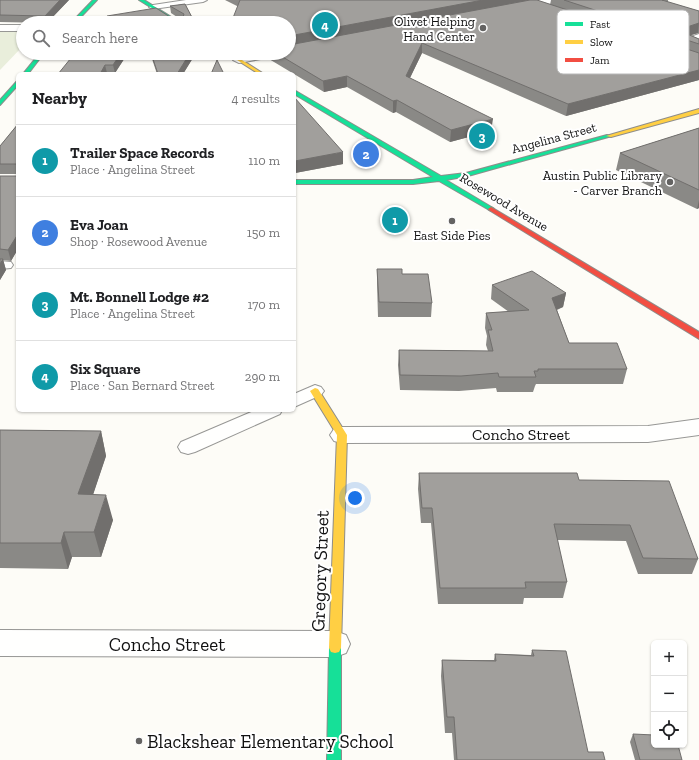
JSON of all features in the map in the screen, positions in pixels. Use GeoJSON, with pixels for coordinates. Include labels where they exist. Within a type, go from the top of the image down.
{"type":"FeatureCollection","features":[{"type":"Feature","properties":{"kind":"street"},"geometry":{"type":"LineString","coordinates":[[80,16],[95,0]]}},
{"type":"Feature","properties":{"kind":"street"},"geometry":{"type":"LineString","coordinates":[[142,0],[168,16]]}},
{"type":"Feature","properties":{"kind":"street"},"geometry":{"type":"LineString","coordinates":[[524,0],[557,11]]}},
{"type":"Feature","properties":{"kind":"street"},"geometry":{"type":"LineString","coordinates":[[504,10],[554,0]]}},
{"type":"Feature","properties":{"kind":"street"},"geometry":{"type":"LineString","coordinates":[[0,28],[16,28]]}},
{"type":"Feature","properties":{"kind":"street"},"geometry":{"type":"LineString","coordinates":[[27,72],[36,60]]}},
{"type":"Feature","properties":{"kind":"street"},"geometry":{"type":"LineString","coordinates":[[239,60],[259,72]]}},
{"type":"Feature","properties":{"kind":"street"},"geometry":{"type":"LineString","coordinates":[[1,102],[16,84]]}},
{"type":"Feature","properties":{"kind":"street","name":"Rosewood Avenue"},"geometry":{"type":"LineString","coordinates":[[296,93],[441,179],[699,336]]}},
{"type":"Feature","properties":{"kind":"street","name":"Angelina Street"},"geometry":{"type":"LineString","coordinates":[[296,182],[413,182],[466,175],[699,111]]}},
{"type":"Feature","properties":{"kind":"street"},"geometry":{"type":"LineString","coordinates":[[315,391],[342,435]]}},
{"type":"Feature","properties":{"kind":"street","name":"Concho Street"},"geometry":{"type":"LineString","coordinates":[[342,435],[648,434],[699,427]]}},
{"type":"Feature","properties":{"kind":"street","name":"Gregory Street"},"geometry":{"type":"LineString","coordinates":[[334,760],[335,644],[342,435]]}},
{"type":"Feature","properties":{"kind":"street","name":"Concho Street"},"geometry":{"type":"LineString","coordinates":[[0,643],[335,644]]}},
{"type":"Feature","properties":{"kind":"lane"},"geometry":{"type":"LineString","coordinates":[[154,7],[203,0]]}},
{"type":"Feature","properties":{"kind":"lane"},"geometry":{"type":"LineString","coordinates":[[689,40],[699,37]]}},
{"type":"Feature","properties":{"kind":"lane"},"geometry":{"type":"LineString","coordinates":[[689,43],[699,47]]}},
{"type":"Feature","properties":{"kind":"lane"},"geometry":{"type":"LineString","coordinates":[[689,51],[699,47]]}},
{"type":"Feature","properties":{"kind":"lane"},"geometry":{"type":"LineString","coordinates":[[296,399],[315,391]]}},
{"type":"Feature","properties":{"kind":"lane"},"geometry":{"type":"LineString","coordinates":[[188,447],[268,412]]}},
{"type":"Feature","properties":{"kind":"green space"},"geometry":{"type":"Polygon","coordinates":[[[0,32],[16,32],[16,53],[0,70],[0,32]]]}},
{"type":"Feature","properties":{"kind":"building"},"geometry":{"type":"Polygon","coordinates":[[[0,0],[60,0],[45,16],[0,15],[0,0]]]}},
{"type":"Feature","properties":{"kind":"building"},"geometry":{"type":"Polygon","coordinates":[[[240,0],[483,0],[296,35],[296,16],[234,16],[240,0]]]}},
{"type":"Feature","properties":{"kind":"building"},"geometry":{"type":"Polygon","coordinates":[[[530,0],[537,0],[568,10],[557,10],[557,74],[684,74],[568,104],[422,43],[406,76],[493,119],[451,130],[397,100],[393,101],[347,76],[323,81],[288,60],[296,60],[296,44],[530,0]]]}},
{"type":"Feature","properties":{"kind":"building"},"geometry":{"type":"Polygon","coordinates":[[[564,0],[662,0],[699,11],[699,23],[689,26],[689,10],[595,10],[564,0]]]}},
{"type":"Feature","properties":{"kind":"building"},"geometry":{"type":"Polygon","coordinates":[[[185,4],[191,16],[183,16],[184,14],[170,6],[185,4]]]}},
{"type":"Feature","properties":{"kind":"building"},"geometry":{"type":"Polygon","coordinates":[[[156,8],[168,16],[107,16],[156,8]]]}},
{"type":"Feature","properties":{"kind":"building"},"geometry":{"type":"Polygon","coordinates":[[[689,35],[699,39],[699,44],[689,41],[689,35]]]}},
{"type":"Feature","properties":{"kind":"building"},"geometry":{"type":"Polygon","coordinates":[[[689,50],[699,53],[699,70],[689,73],[689,50]]]}},
{"type":"Feature","properties":{"kind":"building"},"geometry":{"type":"Polygon","coordinates":[[[69,60],[116,60],[113,65],[105,65],[101,72],[60,72],[69,60]]]}},
{"type":"Feature","properties":{"kind":"building"},"geometry":{"type":"Polygon","coordinates":[[[153,60],[186,60],[178,72],[157,72],[153,60]]]}},
{"type":"Feature","properties":{"kind":"building"},"geometry":{"type":"Polygon","coordinates":[[[217,60],[223,72],[212,72],[217,60]]]}},
{"type":"Feature","properties":{"kind":"building"},"geometry":{"type":"Polygon","coordinates":[[[296,99],[343,152],[296,161],[296,99]]]}},
{"type":"Feature","properties":{"kind":"building"},"geometry":{"type":"Polygon","coordinates":[[[16,126],[16,164],[0,164],[0,146],[16,126]]]}},
{"type":"Feature","properties":{"kind":"building"},"geometry":{"type":"Polygon","coordinates":[[[699,128],[699,190],[620,153],[699,128]]]}},
{"type":"Feature","properties":{"kind":"building"},"geometry":{"type":"Polygon","coordinates":[[[0,176],[16,176],[16,237],[8,250],[0,249],[0,176]]]}},
{"type":"Feature","properties":{"kind":"building"},"geometry":{"type":"Polygon","coordinates":[[[377,269],[402,269],[402,274],[428,274],[432,303],[379,302],[377,269]]]}},
{"type":"Feature","properties":{"kind":"building"},"geometry":{"type":"Polygon","coordinates":[[[532,271],[566,293],[552,298],[569,343],[617,343],[627,369],[538,369],[538,371],[534,371],[536,377],[499,377],[498,373],[461,376],[400,375],[399,350],[493,351],[488,330],[492,330],[486,313],[529,310],[492,285],[532,271]]]}},
{"type":"Feature","properties":{"kind":"building"},"geometry":{"type":"Polygon","coordinates":[[[0,430],[101,431],[78,494],[106,495],[94,532],[64,532],[61,543],[0,543],[0,430]]]}},
{"type":"Feature","properties":{"kind":"building"},"geometry":{"type":"Polygon","coordinates":[[[419,473],[577,473],[579,480],[669,481],[698,559],[643,558],[630,525],[554,524],[567,582],[525,582],[526,588],[440,588],[432,508],[422,508],[419,473]]]}},
{"type":"Feature","properties":{"kind":"building"},"geometry":{"type":"Polygon","coordinates":[[[532,650],[566,651],[588,752],[603,752],[605,760],[457,760],[454,717],[447,717],[442,660],[496,661],[495,654],[534,656],[532,650]]]}},
{"type":"Feature","properties":{"kind":"building"},"geometry":{"type":"Polygon","coordinates":[[[633,734],[651,735],[651,748],[679,748],[682,760],[640,760],[633,734]]]}},
{"type":"Feature","properties":{"kind":"traffic: fast"},"geometry":{"type":"LineString","coordinates":[[80,16],[95,0]]}},
{"type":"Feature","properties":{"kind":"traffic: fast"},"geometry":{"type":"LineString","coordinates":[[141,0],[167,16]]}},
{"type":"Feature","properties":{"kind":"traffic: fast"},"geometry":{"type":"LineString","coordinates":[[27,72],[36,60]]}},
{"type":"Feature","properties":{"kind":"traffic: fast"},"geometry":{"type":"LineString","coordinates":[[0,103],[16,84]]}},
{"type":"Feature","properties":{"kind":"traffic: fast"},"geometry":{"type":"LineString","coordinates":[[296,93],[491,209]]}},
{"type":"Feature","properties":{"kind":"traffic: fast"},"geometry":{"type":"LineString","coordinates":[[296,182],[413,182],[466,175],[609,136]]}},
{"type":"Feature","properties":{"kind":"traffic: fast"},"geometry":{"type":"LineString","coordinates":[[334,760],[335,648]]}},
{"type":"Feature","properties":{"kind":"traffic: slow"},"geometry":{"type":"LineString","coordinates":[[239,60],[259,72]]}},
{"type":"Feature","properties":{"kind":"traffic: slow"},"geometry":{"type":"LineString","coordinates":[[609,136],[699,111]]}},
{"type":"Feature","properties":{"kind":"traffic: slow"},"geometry":{"type":"LineString","coordinates":[[315,391],[342,435],[335,648]]}},
{"type":"Feature","properties":{"kind":"traffic: jam"},"geometry":{"type":"LineString","coordinates":[[491,209],[699,336]]}},
{"type":"Feature","properties":{"kind":"place","name":"Six Square"},"geometry":{"type":"Point","coordinates":[325,25]}},
{"type":"Feature","properties":{"kind":"place","name":"Olivet Helping Hand Center"},"geometry":{"type":"Point","coordinates":[483,28]}},
{"type":"Feature","properties":{"kind":"place","name":"Mt. Bonnell Lodge #2"},"geometry":{"type":"Point","coordinates":[482,136]}},
{"type":"Feature","properties":{"kind":"place","name":"Eva Joan"},"geometry":{"type":"Point","coordinates":[366,154]}},
{"type":"Feature","properties":{"kind":"place","name":"Austin Public Library - Carver Branch"},"geometry":{"type":"Point","coordinates":[670,182]}},
{"type":"Feature","properties":{"kind":"place","name":"Trailer Space Records"},"geometry":{"type":"Point","coordinates":[395,220]}},
{"type":"Feature","properties":{"kind":"place","name":"East Side Pies"},"geometry":{"type":"Point","coordinates":[452,221]}},
{"type":"Feature","properties":{"kind":"place","name":"Blackshear Elementary School"},"geometry":{"type":"Point","coordinates":[139,741]}}]}
